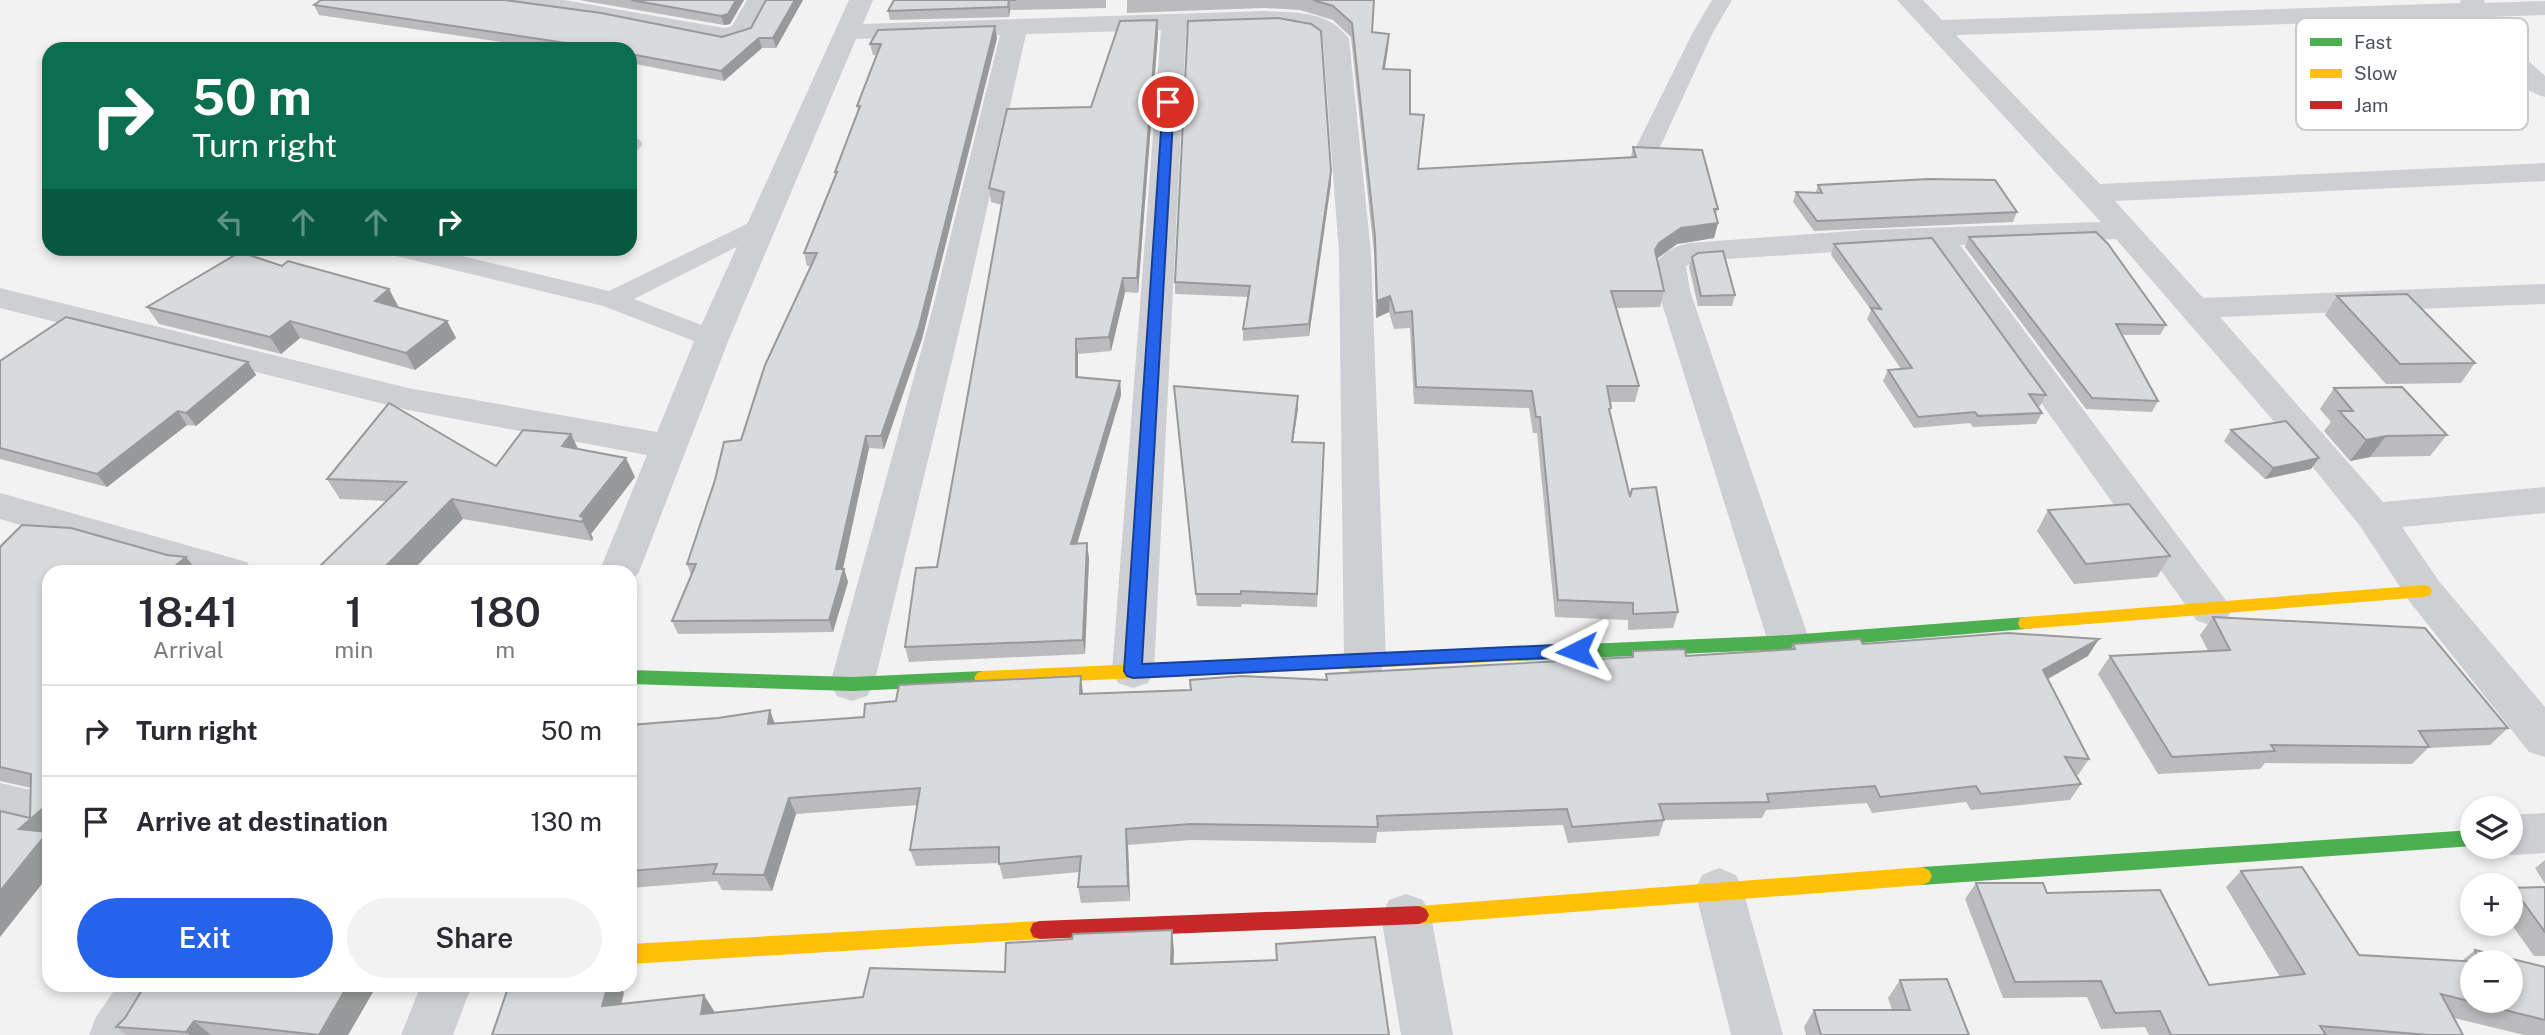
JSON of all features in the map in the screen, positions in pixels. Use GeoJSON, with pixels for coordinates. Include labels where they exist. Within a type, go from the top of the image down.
{"type":"FeatureCollection","features":[{"type":"Feature","properties":{"kind":"street"},"geometry":{"type":"LineString","coordinates":[[509,0],[609,6],[725,37],[741,32],[760,0]]}},
{"type":"Feature","properties":{"kind":"street"},"geometry":{"type":"LineString","coordinates":[[622,565],[712,339],[861,0]]}},
{"type":"Feature","properties":{"kind":"street"},"geometry":{"type":"LineString","coordinates":[[1909,0],[2092,193],[2316,446],[2374,516],[2424,591],[2545,738]]}},
{"type":"Feature","properties":{"kind":"street"},"geometry":{"type":"LineString","coordinates":[[1936,28],[2473,6],[2545,8]]}},
{"type":"Feature","properties":{"kind":"street"},"geometry":{"type":"LineString","coordinates":[[847,32],[1264,19],[1321,24],[1330,29],[1336,39],[1355,253],[1365,660]]}},
{"type":"Feature","properties":{"kind":"street"},"geometry":{"type":"LineString","coordinates":[[1133,671],[1174,20]]}},
{"type":"Feature","properties":{"kind":"street"},"geometry":{"type":"LineString","coordinates":[[852,684],[948,311],[1015,26]]}},
{"type":"Feature","properties":{"kind":"street"},"geometry":{"type":"LineString","coordinates":[[2528,76],[2545,89]]}},
{"type":"Feature","properties":{"kind":"street"},"geometry":{"type":"LineString","coordinates":[[2092,193],[2545,172]]}},
{"type":"Feature","properties":{"kind":"street"},"geometry":{"type":"LineString","coordinates":[[1789,642],[1674,291],[1670,266],[1676,258],[1689,252],[1864,239],[2123,230]]}},
{"type":"Feature","properties":{"kind":"street"},"geometry":{"type":"LineString","coordinates":[[1938,237],[2211,610]]}},
{"type":"Feature","properties":{"kind":"street"},"geometry":{"type":"LineString","coordinates":[[2194,308],[2545,294]]}},
{"type":"Feature","properties":{"kind":"street"},"geometry":{"type":"LineString","coordinates":[[0,298],[408,399],[671,447]]}},
{"type":"Feature","properties":{"kind":"street"},"geometry":{"type":"LineString","coordinates":[[2374,516],[2545,500]]}},
{"type":"Feature","properties":{"kind":"street"},"geometry":{"type":"LineString","coordinates":[[0,506],[208,565]]}},
{"type":"Feature","properties":{"kind":"street"},"geometry":{"type":"LineString","coordinates":[[637,677],[852,684],[1789,642],[2424,591]]}},
{"type":"Feature","properties":{"kind":"street"},"geometry":{"type":"LineString","coordinates":[[0,803],[42,812]]}},
{"type":"Feature","properties":{"kind":"street"},"geometry":{"type":"LineString","coordinates":[[2523,834],[2545,832]]}},
{"type":"Feature","properties":{"kind":"street"},"geometry":{"type":"LineString","coordinates":[[637,954],[1010,931],[1406,916],[1719,890],[2460,839]]}},
{"type":"Feature","properties":{"kind":"street"},"geometry":{"type":"LineString","coordinates":[[1719,890],[1757,1035]]}},
{"type":"Feature","properties":{"kind":"street"},"geometry":{"type":"LineString","coordinates":[[1406,916],[1427,1035]]}},
{"type":"Feature","properties":{"kind":"street"},"geometry":{"type":"LineString","coordinates":[[115,1035],[143,992]]}},
{"type":"Feature","properties":{"kind":"street"},"geometry":{"type":"LineString","coordinates":[[427,1035],[444,992]]}},
{"type":"Feature","properties":{"kind":"lane"},"geometry":{"type":"LineString","coordinates":[[1648,147],[1702,34],[1722,0]]}},
{"type":"Feature","properties":{"kind":"lane"},"geometry":{"type":"LineString","coordinates":[[612,300],[761,225]]}},
{"type":"Feature","properties":{"kind":"lane"},"geometry":{"type":"LineString","coordinates":[[464,256],[612,300],[712,339]]}},
{"type":"Feature","properties":{"kind":"building"},"geometry":{"type":"Polygon","coordinates":[[[321,0],[505,0],[601,13],[722,37],[751,28],[766,0],[795,0],[773,38],[759,38],[721,71],[637,55],[637,42],[560,42],[314,5],[321,0]]]}},
{"type":"Feature","properties":{"kind":"building"},"geometry":{"type":"Polygon","coordinates":[[[631,0],[736,0],[728,14],[721,16],[631,0]]]}},
{"type":"Feature","properties":{"kind":"building"},"geometry":{"type":"Polygon","coordinates":[[[894,0],[1009,0],[1008,7],[888,11],[894,0]]]}},
{"type":"Feature","properties":{"kind":"building"},"geometry":{"type":"Polygon","coordinates":[[[1313,0],[1374,0],[1372,32],[1389,34],[1383,69],[1410,70],[1410,114],[1424,115],[1418,169],[1636,157],[1633,147],[1702,150],[1718,209],[1714,209],[1718,223],[1681,228],[1659,243],[1655,250],[1664,291],[1611,291],[1639,386],[1607,386],[1609,409],[1630,497],[1632,489],[1656,487],[1678,612],[1633,614],[1633,603],[1558,600],[1540,417],[1536,417],[1532,391],[1416,387],[1412,311],[1395,313],[1390,296],[1377,301],[1375,237],[1352,23],[1333,6],[1313,0]]]}},
{"type":"Feature","properties":{"kind":"building"},"geometry":{"type":"Polygon","coordinates":[[[1278,18],[1311,24],[1321,31],[1331,171],[1309,324],[1243,329],[1250,286],[1175,282],[1188,21],[1278,18]]]}},
{"type":"Feature","properties":{"kind":"building"},"geometry":{"type":"Polygon","coordinates":[[[1157,20],[1137,278],[1123,278],[1109,337],[1076,339],[1076,377],[1120,381],[1071,544],[1087,543],[1083,640],[905,647],[916,568],[937,567],[1004,192],[989,188],[1007,109],[1091,107],[1120,21],[1157,20]]]}},
{"type":"Feature","properties":{"kind":"building"},"geometry":{"type":"Polygon","coordinates":[[[995,26],[919,327],[881,436],[866,436],[836,569],[844,569],[829,620],[672,621],[696,564],[687,564],[715,480],[724,442],[741,440],[765,365],[817,253],[804,253],[837,172],[860,106],[857,106],[881,44],[870,44],[878,30],[995,26]]]}},
{"type":"Feature","properties":{"kind":"building"},"geometry":{"type":"Polygon","coordinates":[[[1929,179],[1995,180],[2017,212],[1817,221],[1796,192],[1822,193],[1818,185],[1929,179]]]}},
{"type":"Feature","properties":{"kind":"building"},"geometry":{"type":"Polygon","coordinates":[[[2096,232],[2108,244],[2166,325],[2116,324],[2158,401],[2092,398],[1969,237],[2096,232]]]}},
{"type":"Feature","properties":{"kind":"building"},"geometry":{"type":"Polygon","coordinates":[[[1932,238],[2046,395],[2029,394],[2042,413],[1978,416],[1975,412],[1918,417],[1888,370],[1912,368],[1871,308],[1881,309],[1834,244],[1932,238]]]}},
{"type":"Feature","properties":{"kind":"building"},"geometry":{"type":"Polygon","coordinates":[[[1723,251],[1735,295],[1701,296],[1692,257],[1698,253],[1723,251]]]}},
{"type":"Feature","properties":{"kind":"building"},"geometry":{"type":"Polygon","coordinates":[[[233,256],[252,256],[282,266],[288,261],[389,289],[375,301],[447,321],[406,353],[290,321],[270,337],[147,307],[233,256]]]}},
{"type":"Feature","properties":{"kind":"building"},"geometry":{"type":"Polygon","coordinates":[[[2407,294],[2475,363],[2400,364],[2337,296],[2407,294]]]}},
{"type":"Feature","properties":{"kind":"building"},"geometry":{"type":"Polygon","coordinates":[[[66,317],[248,362],[186,413],[178,411],[97,474],[0,448],[0,361],[66,317]]]}},
{"type":"Feature","properties":{"kind":"building"},"geometry":{"type":"Polygon","coordinates":[[[1174,386],[1298,396],[1292,442],[1324,443],[1317,594],[1241,591],[1241,594],[1196,594],[1174,386]]]}},
{"type":"Feature","properties":{"kind":"building"},"geometry":{"type":"Polygon","coordinates":[[[2402,387],[2447,435],[2386,436],[2366,440],[2339,411],[2353,411],[2334,388],[2402,387]]]}},
{"type":"Feature","properties":{"kind":"building"},"geometry":{"type":"Polygon","coordinates":[[[389,403],[496,466],[523,430],[571,434],[562,446],[626,458],[580,516],[584,518],[582,522],[452,499],[387,565],[321,565],[406,482],[327,479],[389,403]]]}},
{"type":"Feature","properties":{"kind":"building"},"geometry":{"type":"Polygon","coordinates":[[[2286,421],[2319,458],[2273,468],[2231,430],[2286,421]]]}},
{"type":"Feature","properties":{"kind":"building"},"geometry":{"type":"Polygon","coordinates":[[[2129,504],[2170,556],[2086,564],[2048,510],[2129,504]]]}},
{"type":"Feature","properties":{"kind":"building"},"geometry":{"type":"Polygon","coordinates":[[[22,525],[71,528],[167,555],[186,557],[176,565],[42,565],[42,809],[19,829],[42,831],[42,839],[0,891],[0,811],[30,818],[31,774],[0,767],[0,547],[22,525]]]}},
{"type":"Feature","properties":{"kind":"building"},"geometry":{"type":"Polygon","coordinates":[[[2213,617],[2425,628],[2508,728],[2419,731],[2429,747],[2271,745],[2275,751],[2172,757],[2110,656],[2230,650],[2213,617]]]}},
{"type":"Feature","properties":{"kind":"building"},"geometry":{"type":"Polygon","coordinates":[[[2008,633],[2099,639],[2043,670],[2089,759],[2065,757],[2081,784],[1981,794],[1976,786],[1880,797],[1875,786],[1767,794],[1769,802],[1659,804],[1664,820],[1572,827],[1567,809],[1377,816],[1378,827],[1190,824],[1126,829],[1128,886],[1078,887],[1081,856],[999,864],[999,847],[910,850],[920,788],[789,798],[764,875],[713,874],[717,864],[637,870],[637,724],[718,718],[770,710],[768,724],[864,717],[865,704],[896,701],[899,685],[1081,676],[1080,694],[1191,690],[1190,680],[1241,676],[1327,680],[1326,674],[1633,657],[1633,651],[1685,649],[1686,656],[1795,649],[1793,644],[1860,639],[1863,644],[2008,633]]]}},
{"type":"Feature","properties":{"kind":"building"},"geometry":{"type":"Polygon","coordinates":[[[2302,867],[2359,955],[2460,961],[2460,999],[2441,994],[2463,1035],[2429,1035],[2320,1026],[2326,1035],[2171,1035],[2160,1011],[2115,1013],[2101,981],[2015,982],[1976,883],[2043,883],[2047,893],[2160,890],[2209,985],[2305,974],[2241,871],[2302,867]]]}},
{"type":"Feature","properties":{"kind":"building"},"geometry":{"type":"Polygon","coordinates":[[[2545,887],[2545,932],[2523,902],[2523,888],[2545,887]]]}},
{"type":"Feature","properties":{"kind":"building"},"geometry":{"type":"Polygon","coordinates":[[[1172,930],[1171,964],[1277,960],[1276,944],[1375,937],[1389,1035],[492,1035],[507,992],[606,992],[602,1006],[704,995],[701,1014],[863,997],[870,968],[1005,972],[1006,943],[1072,939],[1073,934],[1172,930]]]}},
{"type":"Feature","properties":{"kind":"building"},"geometry":{"type":"Polygon","coordinates":[[[2523,962],[2545,967],[2545,1020],[2517,1013],[2523,1013],[2523,962]]]}},
{"type":"Feature","properties":{"kind":"building"},"geometry":{"type":"Polygon","coordinates":[[[1947,979],[1969,1035],[1821,1035],[1814,1010],[1910,1010],[1900,980],[1947,979]]]}},
{"type":"Feature","properties":{"kind":"building"},"geometry":{"type":"Polygon","coordinates":[[[141,992],[344,992],[319,1035],[194,1021],[186,1032],[116,1027],[125,1018],[141,992]]]}},
{"type":"Feature","properties":{"kind":"traffic: fast"},"geometry":{"type":"LineString","coordinates":[[1516,654],[1789,642],[2026,623]]}},
{"type":"Feature","properties":{"kind":"traffic: fast"},"geometry":{"type":"LineString","coordinates":[[637,677],[852,684],[983,678]]}},
{"type":"Feature","properties":{"kind":"traffic: fast"},"geometry":{"type":"LineString","coordinates":[[1922,876],[2460,839]]}},
{"type":"Feature","properties":{"kind":"traffic: slow"},"geometry":{"type":"LineString","coordinates":[[2026,623],[2424,591]]}},
{"type":"Feature","properties":{"kind":"traffic: slow"},"geometry":{"type":"LineString","coordinates":[[983,678],[1516,654]]}},
{"type":"Feature","properties":{"kind":"traffic: slow"},"geometry":{"type":"LineString","coordinates":[[1419,915],[1922,876]]}},
{"type":"Feature","properties":{"kind":"traffic: slow"},"geometry":{"type":"LineString","coordinates":[[637,954],[1040,930]]}},
{"type":"Feature","properties":{"kind":"traffic: jam"},"geometry":{"type":"LineString","coordinates":[[1040,930],[1419,915]]}},
{"type":"Feature","properties":{"kind":"route"},"geometry":{"type":"LineString","coordinates":[[1168,102],[1133,671],[1577,651]]}}]}
